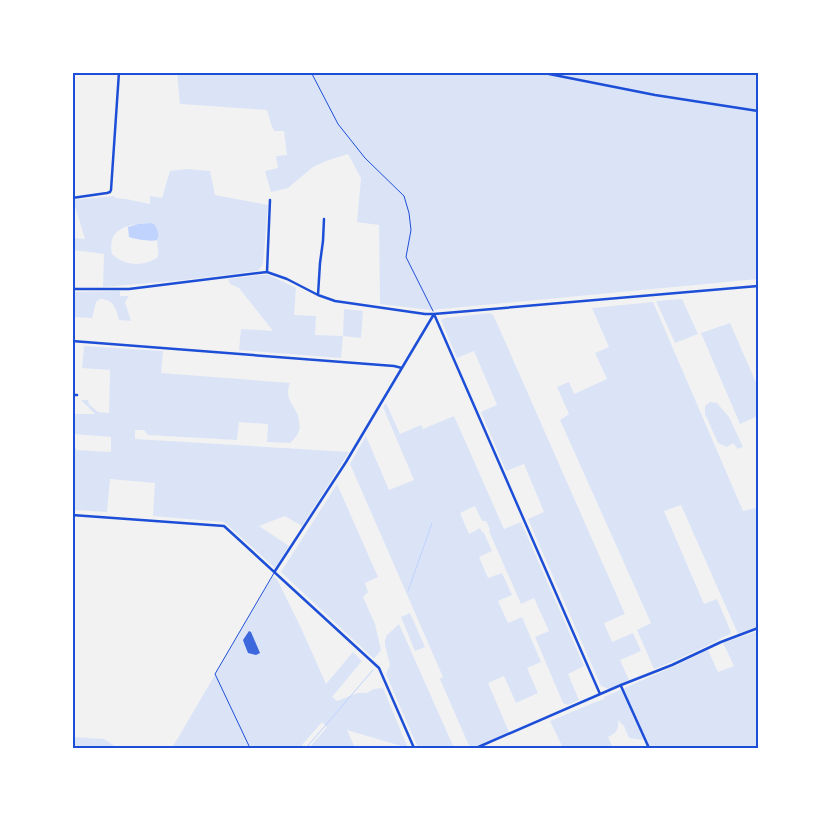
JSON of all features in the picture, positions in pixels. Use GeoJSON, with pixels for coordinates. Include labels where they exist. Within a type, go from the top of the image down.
{"type":"FeatureCollection","features":[{"type":"Feature","properties":{"kind":"street"},"geometry":{"type":"LineString","coordinates":[[72,198],[110,192],[112,190],[120,72]]}},
{"type":"Feature","properties":{"kind":"street"},"geometry":{"type":"LineString","coordinates":[[539,72],[655,95],[758,111]]}},
{"type":"Feature","properties":{"kind":"street"},"geometry":{"type":"LineString","coordinates":[[267,272],[270,200]]}},
{"type":"Feature","properties":{"kind":"street"},"geometry":{"type":"LineString","coordinates":[[318,295],[324,219]]}},
{"type":"Feature","properties":{"kind":"street"},"geometry":{"type":"LineString","coordinates":[[72,289],[129,289],[267,272],[287,279],[318,295],[339,302],[434,314],[758,286]]}},
{"type":"Feature","properties":{"kind":"street"},"geometry":{"type":"LineString","coordinates":[[275,572],[346,462],[434,314]]}},
{"type":"Feature","properties":{"kind":"street"},"geometry":{"type":"LineString","coordinates":[[434,314],[600,694]]}},
{"type":"Feature","properties":{"kind":"street"},"geometry":{"type":"LineString","coordinates":[[72,341],[386,365],[402,368]]}},
{"type":"Feature","properties":{"kind":"street"},"geometry":{"type":"LineString","coordinates":[[72,395],[77,395]]}},
{"type":"Feature","properties":{"kind":"street"},"geometry":{"type":"LineString","coordinates":[[72,516],[224,526],[379,668],[414,748]]}},
{"type":"Feature","properties":{"kind":"street"},"geometry":{"type":"LineString","coordinates":[[476,748],[758,628]]}},
{"type":"Feature","properties":{"kind":"street"},"geometry":{"type":"LineString","coordinates":[[621,686],[649,748]]}},
{"type":"Feature","properties":{"kind":"lane"},"geometry":{"type":"LineString","coordinates":[[250,748],[215,674],[275,572]]}},
{"type":"Feature","properties":{"kind":"path"},"geometry":{"type":"LineString","coordinates":[[311,72],[338,124],[365,158],[404,196],[411,230],[406,257],[434,314]]}},
{"type":"Feature","properties":{"kind":"shaded area"},"geometry":{"type":"Polygon","coordinates":[[[177,73],[758,73],[758,279],[431,310],[380,304],[379,225],[357,222],[361,178],[348,154],[313,167],[288,188],[271,192],[265,171],[278,168],[276,156],[287,155],[284,131],[274,131],[267,110],[180,104],[177,73]]]}},
{"type":"Feature","properties":{"kind":"shaded area"},"geometry":{"type":"Polygon","coordinates":[[[187,169],[210,171],[215,195],[268,205],[263,264],[258,271],[103,287],[104,254],[73,250],[73,238],[85,239],[73,200],[115,196],[115,198],[150,204],[150,196],[162,198],[170,171],[187,169]],[[150,223],[125,227],[115,234],[112,239],[112,254],[122,261],[134,264],[145,263],[157,258],[158,238],[150,223]]]}},
{"type":"Feature","properties":{"kind":"shaded area"},"geometry":{"type":"Polygon","coordinates":[[[269,275],[296,288],[294,315],[316,316],[315,335],[343,336],[341,358],[239,350],[241,329],[273,331],[239,288],[230,284],[228,279],[269,275]]]}},
{"type":"Feature","properties":{"kind":"shaded area"},"geometry":{"type":"Polygon","coordinates":[[[120,291],[120,296],[129,296],[125,302],[131,321],[119,320],[111,302],[104,299],[96,302],[92,318],[73,317],[73,292],[120,291]]]}},
{"type":"Feature","properties":{"kind":"shaded area"},"geometry":{"type":"Polygon","coordinates":[[[682,299],[698,334],[675,343],[656,301],[682,299]]]}},
{"type":"Feature","properties":{"kind":"shaded area"},"geometry":{"type":"Polygon","coordinates":[[[653,302],[743,511],[758,509],[758,626],[738,634],[681,505],[664,511],[704,604],[717,599],[731,632],[719,640],[654,669],[637,630],[651,623],[560,420],[569,414],[557,387],[569,382],[574,394],[607,379],[595,353],[609,347],[592,308],[653,302]]]}},
{"type":"Feature","properties":{"kind":"shaded area"},"geometry":{"type":"Polygon","coordinates":[[[344,309],[363,311],[361,338],[343,336],[344,309]]]}},
{"type":"Feature","properties":{"kind":"shaded area"},"geometry":{"type":"Polygon","coordinates":[[[490,313],[496,321],[625,614],[604,623],[612,642],[633,633],[641,651],[620,660],[629,680],[609,689],[601,686],[528,519],[544,512],[524,464],[506,471],[481,412],[497,405],[474,351],[457,358],[441,320],[490,313]]]}},
{"type":"Feature","properties":{"kind":"shaded area"},"geometry":{"type":"Polygon","coordinates":[[[730,323],[758,387],[758,416],[740,424],[701,333],[730,323]]]}},
{"type":"Feature","properties":{"kind":"shaded area"},"geometry":{"type":"Polygon","coordinates":[[[84,346],[163,351],[161,373],[290,383],[288,395],[300,425],[297,435],[290,443],[267,442],[268,424],[239,422],[237,440],[148,435],[144,430],[135,430],[135,439],[349,452],[302,526],[285,516],[259,526],[289,546],[275,568],[224,522],[153,516],[155,483],[110,479],[107,512],[73,510],[73,447],[76,450],[111,452],[111,437],[73,434],[73,414],[95,414],[81,400],[88,400],[89,404],[98,412],[109,413],[110,370],[82,368],[84,346]]]}},
{"type":"Feature","properties":{"kind":"shaded area"},"geometry":{"type":"Polygon","coordinates":[[[710,402],[717,403],[729,417],[743,447],[738,449],[733,443],[727,447],[718,443],[705,414],[705,406],[710,402]]]}},
{"type":"Feature","properties":{"kind":"shaded area"},"geometry":{"type":"Polygon","coordinates":[[[386,403],[400,434],[421,425],[423,429],[454,416],[504,529],[521,522],[584,666],[568,674],[579,700],[568,705],[563,703],[535,637],[549,631],[534,598],[521,604],[489,531],[490,529],[486,521],[482,521],[475,506],[460,513],[469,534],[480,528],[484,533],[492,551],[479,557],[488,578],[502,573],[512,595],[498,601],[508,623],[522,617],[541,662],[527,668],[538,693],[516,703],[504,676],[488,683],[509,732],[472,748],[470,748],[440,679],[443,677],[350,464],[366,436],[389,490],[414,480],[383,407],[386,403]]]}},
{"type":"Feature","properties":{"kind":"shaded area"},"geometry":{"type":"Polygon","coordinates":[[[337,484],[378,577],[365,583],[368,592],[363,597],[375,624],[381,650],[374,659],[281,572],[337,484]]]}},
{"type":"Feature","properties":{"kind":"shaded area"},"geometry":{"type":"Polygon","coordinates":[[[273,576],[277,579],[326,684],[353,652],[362,661],[332,697],[337,701],[358,693],[367,693],[374,689],[383,688],[408,748],[347,730],[355,748],[309,748],[327,727],[322,722],[302,745],[303,748],[172,748],[273,576]]]}},
{"type":"Feature","properties":{"kind":"shaded area"},"geometry":{"type":"Polygon","coordinates":[[[410,613],[425,647],[415,651],[401,617],[410,613]]]}},
{"type":"Feature","properties":{"kind":"shaded area"},"geometry":{"type":"Polygon","coordinates":[[[399,624],[454,748],[418,748],[386,674],[390,665],[385,640],[387,635],[399,624]]]}},
{"type":"Feature","properties":{"kind":"shaded area"},"geometry":{"type":"Polygon","coordinates":[[[758,631],[758,748],[646,748],[644,740],[629,738],[624,726],[618,720],[616,731],[608,737],[613,748],[563,748],[550,721],[604,699],[604,697],[708,650],[718,672],[734,666],[723,643],[758,631]]]}},
{"type":"Feature","properties":{"kind":"shaded area"},"geometry":{"type":"Polygon","coordinates":[[[73,737],[104,739],[118,748],[73,748],[73,737]]]}},
{"type":"Feature","properties":{"kind":"water"},"geometry":{"type":"Polygon","coordinates":[[[154,224],[157,230],[157,240],[129,237],[128,227],[154,224]]]}},
{"type":"Feature","properties":{"kind":"building"},"geometry":{"type":"Polygon","coordinates":[[[249,631],[260,653],[256,655],[248,653],[243,640],[249,631]]]}},
{"type":"Feature","properties":{"kind":"waterway"},"geometry":{"type":"LineString","coordinates":[[408,591],[432,523]]}},
{"type":"Feature","properties":{"kind":"waterway"},"geometry":{"type":"LineString","coordinates":[[306,748],[373,670]]}}]}
